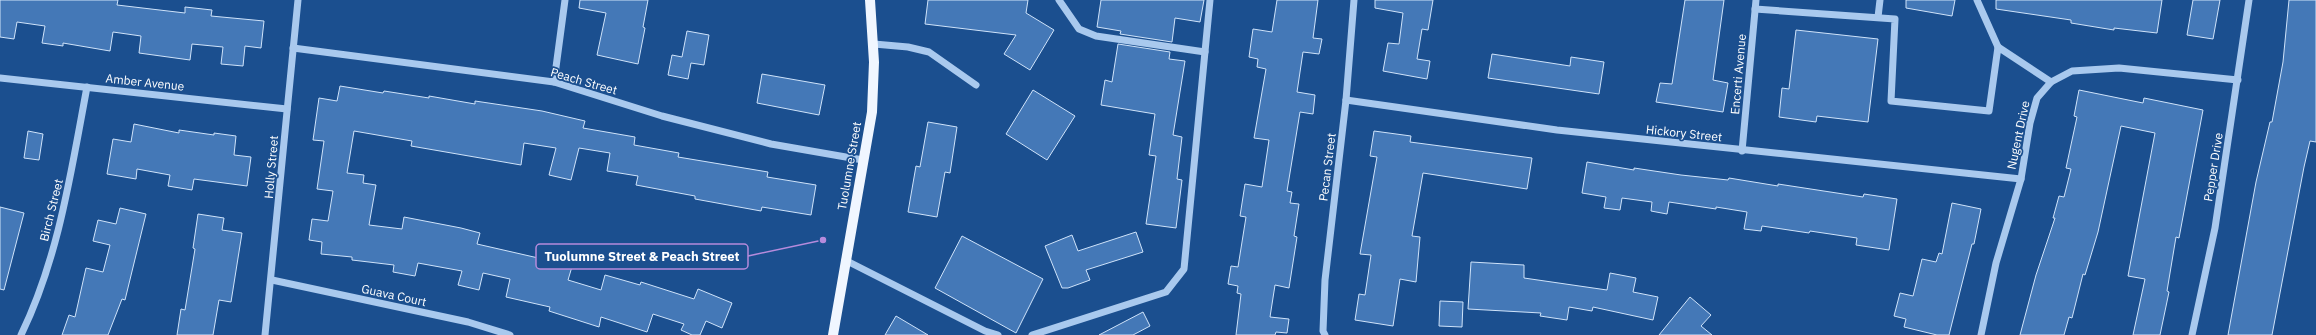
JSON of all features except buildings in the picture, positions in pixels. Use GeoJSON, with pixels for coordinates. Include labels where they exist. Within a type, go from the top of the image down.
{"type":"FeatureCollection","features":[{"type":"Feature","properties":{"kind":"main road","name":"Tuolumne Street"},"geometry":{"type":"LineString","coordinates":[[833,335],[872,112],[874,44],[870,0]]}},
{"type":"Feature","properties":{"kind":"street","name":"Holly Street"},"geometry":{"type":"LineString","coordinates":[[265,335],[272,280],[298,0]]}},
{"type":"Feature","properties":{"kind":"street"},"geometry":{"type":"LineString","coordinates":[[554,82],[565,0]]}},
{"type":"Feature","properties":{"kind":"street"},"geometry":{"type":"LineString","coordinates":[[1059,0],[1079,29],[1096,36],[1205,52]]}},
{"type":"Feature","properties":{"kind":"street"},"geometry":{"type":"LineString","coordinates":[[1032,335],[1166,292],[1184,269],[1210,0]]}},
{"type":"Feature","properties":{"kind":"street","name":"Pecan Street"},"geometry":{"type":"LineString","coordinates":[[1325,335],[1323,331],[1325,280],[1346,100],[1354,0]]}},
{"type":"Feature","properties":{"kind":"street","name":"Encerti Avenue"},"geometry":{"type":"LineString","coordinates":[[1742,151],[1756,0]]}},
{"type":"Feature","properties":{"kind":"street"},"geometry":{"type":"LineString","coordinates":[[1878,18],[1880,0]]}},
{"type":"Feature","properties":{"kind":"street"},"geometry":{"type":"LineString","coordinates":[[1755,10],[1895,19],[1891,101],[1989,111],[1998,47],[1977,0]]}},
{"type":"Feature","properties":{"kind":"street","name":"Pepper Drive"},"geometry":{"type":"LineString","coordinates":[[2192,335],[2215,228],[2249,0]]}},
{"type":"Feature","properties":{"kind":"street"},"geometry":{"type":"LineString","coordinates":[[874,44],[908,47],[929,52],[976,85]]}},
{"type":"Feature","properties":{"kind":"street"},"geometry":{"type":"LineString","coordinates":[[1998,47],[2051,82]]}},
{"type":"Feature","properties":{"kind":"street","name":"Peach Street"},"geometry":{"type":"LineString","coordinates":[[293,48],[554,82],[662,116],[771,144],[863,160]]}},
{"type":"Feature","properties":{"kind":"street","name":"Nugent Drive"},"geometry":{"type":"LineString","coordinates":[[1981,335],[1996,263],[2021,179],[2030,123],[2037,98],[2051,82],[2072,72],[2119,68],[2238,80]]}},
{"type":"Feature","properties":{"kind":"street","name":"Amber Avenue"},"geometry":{"type":"LineString","coordinates":[[0,78],[287,109]]}},
{"type":"Feature","properties":{"kind":"street","name":"Birch Street"},"geometry":{"type":"LineString","coordinates":[[21,335],[34,309],[48,266],[69,182],[87,87]]}},
{"type":"Feature","properties":{"kind":"street","name":"Hickory Street"},"geometry":{"type":"LineString","coordinates":[[1346,100],[1557,130],[1742,151],[2021,179]]}},
{"type":"Feature","properties":{"kind":"street"},"geometry":{"type":"LineString","coordinates":[[845,260],[985,331],[998,335]]}},
{"type":"Feature","properties":{"kind":"street","name":"Guava Court"},"geometry":{"type":"LineString","coordinates":[[272,280],[468,322],[510,335]]}},
{"type":"Feature","properties":{"kind":"place","name":"Tuolumne Street & Peach Street"},"geometry":{"type":"Point","coordinates":[823,240]}}]}
